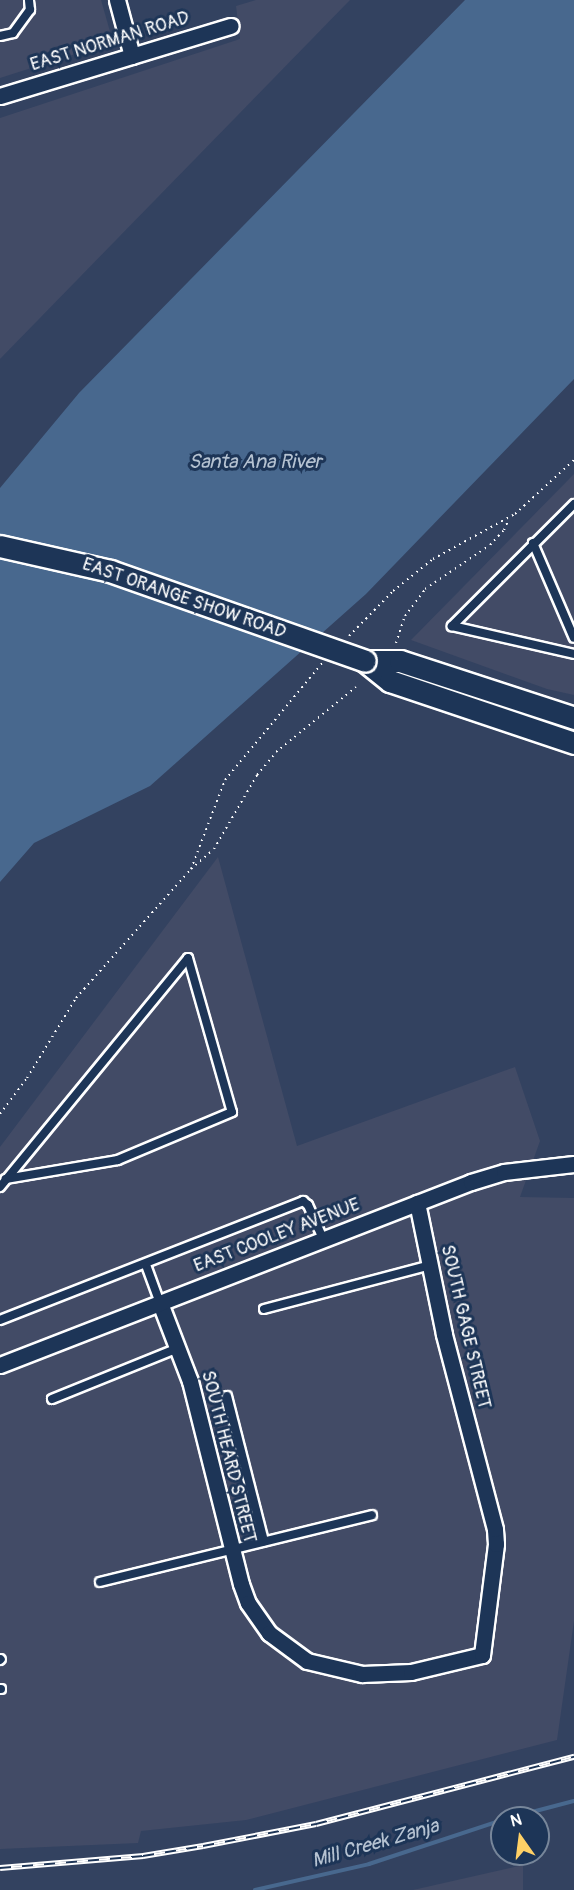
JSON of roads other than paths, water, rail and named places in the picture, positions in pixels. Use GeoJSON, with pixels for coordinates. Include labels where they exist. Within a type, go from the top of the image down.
{"type":"FeatureCollection","features":[{"type":"Feature","properties":{"kind":"main road","name":"EAST ORANGE SHOW ROAD"},"geometry":{"type":"LineString","coordinates":[[0,546],[110,571],[365,661]]}},
{"type":"Feature","properties":{"kind":"main road"},"geometry":{"type":"LineString","coordinates":[[365,661],[400,661],[574,718]]}},
{"type":"Feature","properties":{"kind":"main road"},"geometry":{"type":"LineString","coordinates":[[365,661],[390,681],[574,743]]}},
{"type":"Feature","properties":{"kind":"street"},"geometry":{"type":"LineString","coordinates":[[117,0],[132,56]]}},
{"type":"Feature","properties":{"kind":"street","name":"EAST NORMAN ROAD"},"geometry":{"type":"LineString","coordinates":[[0,96],[231,26]]}},
{"type":"Feature","properties":{"kind":"street","name":"EAST COOLEY AVENUE"},"geometry":{"type":"LineString","coordinates":[[0,1365],[417,1203],[504,1172],[574,1164]]}},
{"type":"Feature","properties":{"kind":"street","name":"SOUTH GAGE STREET"},"geometry":{"type":"LineString","coordinates":[[258,1621],[293,1653],[344,1672],[386,1676],[482,1655],[496,1544],[417,1203]]}},
{"type":"Feature","properties":{"kind":"street","name":"SOUTH HEARD STREET"},"geometry":{"type":"LineString","coordinates":[[160,1303],[178,1348],[241,1584],[258,1621]]}},
{"type":"Feature","properties":{"kind":"lane"},"geometry":{"type":"LineString","coordinates":[[0,36],[13,33],[30,10],[29,0]]}},
{"type":"Feature","properties":{"kind":"lane"},"geometry":{"type":"LineString","coordinates":[[574,504],[452,626],[574,654]]}},
{"type":"Feature","properties":{"kind":"lane"},"geometry":{"type":"LineString","coordinates":[[533,543],[574,638]]}},
{"type":"Feature","properties":{"kind":"lane"},"geometry":{"type":"LineString","coordinates":[[0,1187],[6,1179],[188,958],[232,1112],[118,1160],[6,1179]]}},
{"type":"Feature","properties":{"kind":"lane"},"geometry":{"type":"LineString","coordinates":[[0,1320],[303,1202],[308,1205],[323,1239]]}},
{"type":"Feature","properties":{"kind":"lane"},"geometry":{"type":"LineString","coordinates":[[146,1265],[160,1303]]}},
{"type":"Feature","properties":{"kind":"lane"},"geometry":{"type":"LineString","coordinates":[[264,1309],[430,1265]]}},
{"type":"Feature","properties":{"kind":"lane"},"geometry":{"type":"LineString","coordinates":[[52,1399],[178,1348]]}},
{"type":"Feature","properties":{"kind":"lane"},"geometry":{"type":"LineString","coordinates":[[227,1396],[264,1541]]}},
{"type":"Feature","properties":{"kind":"lane"},"geometry":{"type":"LineString","coordinates":[[100,1582],[372,1515]]}},
{"type":"Feature","properties":{"kind":"water","name":"Santa Ana River"},"geometry":{"type":"Polygon","coordinates":[[[465,0],[574,0],[574,379],[366,594],[150,786],[34,843],[0,882],[0,488],[79,393],[465,0]]]}},
{"type":"Feature","properties":{"kind":"waterway","name":"Mill Creek Zanja"},"geometry":{"type":"LineString","coordinates":[[550,1807],[574,1801]]}},
{"type":"Feature","properties":{"kind":"waterway","name":"Mill Creek Zanja"},"geometry":{"type":"LineString","coordinates":[[255,1890],[369,1864],[490,1824]]}},
{"type":"Feature","properties":{"kind":"railway"},"geometry":{"type":"LineString","coordinates":[[0,1868],[143,1856],[203,1846],[316,1824],[574,1757]]}}]}
